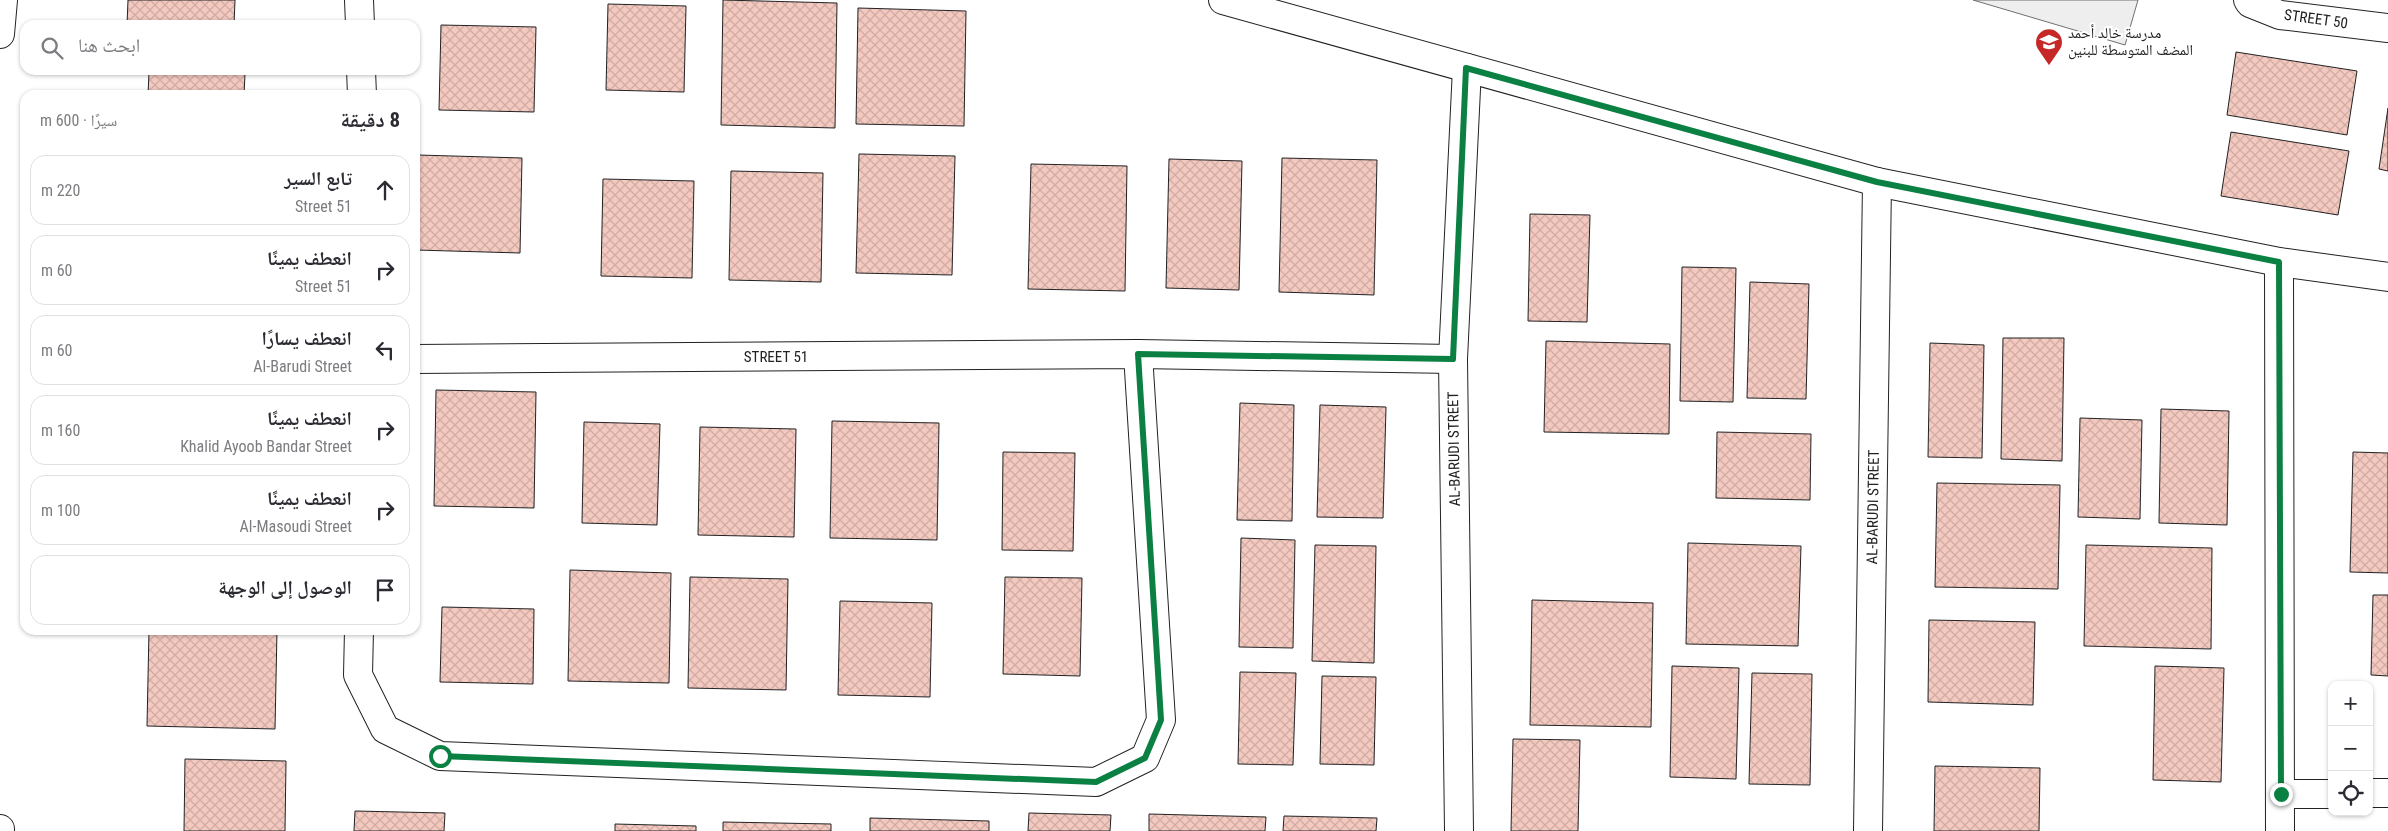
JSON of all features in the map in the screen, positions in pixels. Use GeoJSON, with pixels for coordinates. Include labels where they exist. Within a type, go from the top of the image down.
{"type":"FeatureCollection","features":[{"type":"Feature","properties":{"kind":"street"},"geometry":{"type":"LineString","coordinates":[[0,34],[3,0]]}},
{"type":"Feature","properties":{"kind":"street"},"geometry":{"type":"LineString","coordinates":[[359,0],[360,20]]}},
{"type":"Feature","properties":{"kind":"street"},"geometry":{"type":"LineString","coordinates":[[1223,0],[1877,182],[2279,262],[2388,277]]}},
{"type":"Feature","properties":{"kind":"street","name":"STREET 50"},"geometry":{"type":"LineString","coordinates":[[2248,0],[2250,3],[2280,15],[2388,28]]}},
{"type":"Feature","properties":{"kind":"street","name":"AL-BARUDI STREET"},"geometry":{"type":"LineString","coordinates":[[1459,831],[1453,359],[1466,68]]}},
{"type":"Feature","properties":{"kind":"street"},"geometry":{"type":"LineString","coordinates":[[361,75],[362,90]]}},
{"type":"Feature","properties":{"kind":"street","name":"AL-BARUDI STREET"},"geometry":{"type":"LineString","coordinates":[[1868,831],[1877,182]]}},
{"type":"Feature","properties":{"kind":"street"},"geometry":{"type":"LineString","coordinates":[[2279,262],[2280,831]]}},
{"type":"Feature","properties":{"kind":"street"},"geometry":{"type":"LineString","coordinates":[[359,635],[358,675],[385,728],[440,756],[1096,782],[1145,758],[1161,720],[1138,354]]}},
{"type":"Feature","properties":{"kind":"street","name":"STREET 51"},"geometry":{"type":"LineString","coordinates":[[420,359],[1138,354],[1453,359]]}},
{"type":"Feature","properties":{"kind":"street"},"geometry":{"type":"LineString","coordinates":[[2373,793],[2388,793]]}},
{"type":"Feature","properties":{"kind":"street"},"geometry":{"type":"LineString","coordinates":[[2281,794],[2328,794]]}},
{"type":"Feature","properties":{"kind":"shaded area"},"geometry":{"type":"Polygon","coordinates":[[[1973,0],[2138,0],[2125,45],[1973,0]]]}},
{"type":"Feature","properties":{"kind":"building"},"geometry":{"type":"Polygon","coordinates":[[[128,0],[235,0],[234,20],[127,20],[128,0]]]}},
{"type":"Feature","properties":{"kind":"building"},"geometry":{"type":"Polygon","coordinates":[[[723,0],[837,3],[835,128],[721,125],[723,0]]]}},
{"type":"Feature","properties":{"kind":"building"},"geometry":{"type":"Polygon","coordinates":[[[608,4],[686,6],[684,92],[606,90],[608,4]]]}},
{"type":"Feature","properties":{"kind":"building"},"geometry":{"type":"Polygon","coordinates":[[[858,8],[966,11],[964,126],[856,124],[858,8]]]}},
{"type":"Feature","properties":{"kind":"building"},"geometry":{"type":"Polygon","coordinates":[[[441,25],[536,27],[534,112],[439,110],[441,25]]]}},
{"type":"Feature","properties":{"kind":"building"},"geometry":{"type":"Polygon","coordinates":[[[2236,52],[2357,71],[2347,135],[2227,115],[2236,52]]]}},
{"type":"Feature","properties":{"kind":"building"},"geometry":{"type":"Polygon","coordinates":[[[149,75],[245,75],[244,90],[148,90],[149,75]]]}},
{"type":"Feature","properties":{"kind":"building"},"geometry":{"type":"Polygon","coordinates":[[[2388,108],[2388,171],[2379,169],[2388,108]]]}},
{"type":"Feature","properties":{"kind":"building"},"geometry":{"type":"Polygon","coordinates":[[[2231,132],[2349,151],[2338,215],[2221,196],[2231,132]]]}},
{"type":"Feature","properties":{"kind":"building"},"geometry":{"type":"Polygon","coordinates":[[[859,154],[955,156],[952,275],[856,273],[859,154]]]}},
{"type":"Feature","properties":{"kind":"building"},"geometry":{"type":"Polygon","coordinates":[[[420,155],[522,158],[520,253],[420,250],[420,155]]]}},
{"type":"Feature","properties":{"kind":"building"},"geometry":{"type":"Polygon","coordinates":[[[1282,158],[1377,160],[1374,295],[1279,292],[1282,158]]]}},
{"type":"Feature","properties":{"kind":"building"},"geometry":{"type":"Polygon","coordinates":[[[1169,159],[1242,161],[1239,290],[1166,288],[1169,159]]]}},
{"type":"Feature","properties":{"kind":"building"},"geometry":{"type":"Polygon","coordinates":[[[1031,164],[1127,166],[1125,291],[1028,289],[1031,164]]]}},
{"type":"Feature","properties":{"kind":"building"},"geometry":{"type":"Polygon","coordinates":[[[731,171],[823,173],[821,282],[729,280],[731,171]]]}},
{"type":"Feature","properties":{"kind":"building"},"geometry":{"type":"Polygon","coordinates":[[[603,179],[694,181],[692,278],[601,276],[603,179]]]}},
{"type":"Feature","properties":{"kind":"building"},"geometry":{"type":"Polygon","coordinates":[[[1530,214],[1590,215],[1587,322],[1528,321],[1530,214]]]}},
{"type":"Feature","properties":{"kind":"building"},"geometry":{"type":"Polygon","coordinates":[[[1682,267],[1736,268],[1733,402],[1680,401],[1682,267]]]}},
{"type":"Feature","properties":{"kind":"building"},"geometry":{"type":"Polygon","coordinates":[[[1750,282],[1809,284],[1806,399],[1747,398],[1750,282]]]}},
{"type":"Feature","properties":{"kind":"building"},"geometry":{"type":"Polygon","coordinates":[[[2003,338],[2064,338],[2062,461],[2001,459],[2003,338]]]}},
{"type":"Feature","properties":{"kind":"building"},"geometry":{"type":"Polygon","coordinates":[[[1546,341],[1670,344],[1669,434],[1544,432],[1546,341]]]}},
{"type":"Feature","properties":{"kind":"building"},"geometry":{"type":"Polygon","coordinates":[[[1930,343],[1984,345],[1982,458],[1928,457],[1930,343]]]}},
{"type":"Feature","properties":{"kind":"building"},"geometry":{"type":"Polygon","coordinates":[[[436,390],[536,392],[534,508],[434,506],[436,390]]]}},
{"type":"Feature","properties":{"kind":"building"},"geometry":{"type":"Polygon","coordinates":[[[1240,403],[1294,405],[1292,521],[1237,520],[1240,403]]]}},
{"type":"Feature","properties":{"kind":"building"},"geometry":{"type":"Polygon","coordinates":[[[1320,405],[1386,407],[1383,518],[1317,517],[1320,405]]]}},
{"type":"Feature","properties":{"kind":"building"},"geometry":{"type":"Polygon","coordinates":[[[2161,409],[2229,411],[2227,525],[2159,523],[2161,409]]]}},
{"type":"Feature","properties":{"kind":"building"},"geometry":{"type":"Polygon","coordinates":[[[2080,418],[2142,420],[2140,519],[2078,517],[2080,418]]]}},
{"type":"Feature","properties":{"kind":"building"},"geometry":{"type":"Polygon","coordinates":[[[832,421],[939,423],[937,540],[830,538],[832,421]]]}},
{"type":"Feature","properties":{"kind":"building"},"geometry":{"type":"Polygon","coordinates":[[[584,422],[660,424],[657,525],[582,523],[584,422]]]}},
{"type":"Feature","properties":{"kind":"building"},"geometry":{"type":"Polygon","coordinates":[[[700,427],[796,429],[794,537],[698,535],[700,427]]]}},
{"type":"Feature","properties":{"kind":"building"},"geometry":{"type":"Polygon","coordinates":[[[1717,432],[1811,434],[1810,500],[1716,498],[1717,432]]]}},
{"type":"Feature","properties":{"kind":"building"},"geometry":{"type":"Polygon","coordinates":[[[1003,452],[1075,453],[1073,551],[1002,550],[1003,452]]]}},
{"type":"Feature","properties":{"kind":"building"},"geometry":{"type":"Polygon","coordinates":[[[2353,452],[2388,453],[2388,573],[2350,572],[2353,452]]]}},
{"type":"Feature","properties":{"kind":"building"},"geometry":{"type":"Polygon","coordinates":[[[1937,483],[2060,485],[2058,589],[1935,587],[1937,483]]]}},
{"type":"Feature","properties":{"kind":"building"},"geometry":{"type":"Polygon","coordinates":[[[1241,538],[1295,540],[1293,648],[1239,647],[1241,538]]]}},
{"type":"Feature","properties":{"kind":"building"},"geometry":{"type":"Polygon","coordinates":[[[1688,543],[1801,546],[1798,646],[1686,644],[1688,543]]]}},
{"type":"Feature","properties":{"kind":"building"},"geometry":{"type":"Polygon","coordinates":[[[1315,545],[1376,546],[1374,663],[1312,661],[1315,545]]]}},
{"type":"Feature","properties":{"kind":"building"},"geometry":{"type":"Polygon","coordinates":[[[2086,545],[2212,548],[2211,649],[2084,646],[2086,545]]]}},
{"type":"Feature","properties":{"kind":"building"},"geometry":{"type":"Polygon","coordinates":[[[570,570],[671,573],[669,683],[568,681],[570,570]]]}},
{"type":"Feature","properties":{"kind":"building"},"geometry":{"type":"Polygon","coordinates":[[[690,577],[788,579],[786,690],[688,688],[690,577]]]}},
{"type":"Feature","properties":{"kind":"building"},"geometry":{"type":"Polygon","coordinates":[[[1005,577],[1082,578],[1080,676],[1003,674],[1005,577]]]}},
{"type":"Feature","properties":{"kind":"building"},"geometry":{"type":"Polygon","coordinates":[[[2373,595],[2388,595],[2388,676],[2371,675],[2373,595]]]}},
{"type":"Feature","properties":{"kind":"building"},"geometry":{"type":"Polygon","coordinates":[[[1532,600],[1653,603],[1651,727],[1530,725],[1532,600]]]}},
{"type":"Feature","properties":{"kind":"building"},"geometry":{"type":"Polygon","coordinates":[[[840,601],[932,603],[930,697],[838,695],[840,601]]]}},
{"type":"Feature","properties":{"kind":"building"},"geometry":{"type":"Polygon","coordinates":[[[442,607],[534,609],[533,684],[440,682],[442,607]]]}},
{"type":"Feature","properties":{"kind":"building"},"geometry":{"type":"Polygon","coordinates":[[[1929,620],[2035,622],[2033,705],[1928,702],[1929,620]]]}},
{"type":"Feature","properties":{"kind":"building"},"geometry":{"type":"Polygon","coordinates":[[[149,635],[277,635],[275,729],[147,726],[149,635]]]}},
{"type":"Feature","properties":{"kind":"building"},"geometry":{"type":"Polygon","coordinates":[[[1672,666],[1739,668],[1736,779],[1670,777],[1672,666]]]}},
{"type":"Feature","properties":{"kind":"building"},"geometry":{"type":"Polygon","coordinates":[[[2155,666],[2224,668],[2221,782],[2153,780],[2155,666]]]}},
{"type":"Feature","properties":{"kind":"building"},"geometry":{"type":"Polygon","coordinates":[[[1240,672],[1296,673],[1293,765],[1238,764],[1240,672]]]}},
{"type":"Feature","properties":{"kind":"building"},"geometry":{"type":"Polygon","coordinates":[[[1752,673],[1812,674],[1810,785],[1749,784],[1752,673]]]}},
{"type":"Feature","properties":{"kind":"building"},"geometry":{"type":"Polygon","coordinates":[[[1322,676],[1376,677],[1374,765],[1320,764],[1322,676]]]}},
{"type":"Feature","properties":{"kind":"building"},"geometry":{"type":"Polygon","coordinates":[[[1513,739],[1580,740],[1578,831],[1511,831],[1513,739]]]}},
{"type":"Feature","properties":{"kind":"building"},"geometry":{"type":"Polygon","coordinates":[[[185,759],[286,761],[285,831],[184,831],[185,759]]]}},
{"type":"Feature","properties":{"kind":"building"},"geometry":{"type":"Polygon","coordinates":[[[1935,766],[2040,768],[2039,831],[1934,831],[1935,766]]]}},
{"type":"Feature","properties":{"kind":"building"},"geometry":{"type":"Polygon","coordinates":[[[355,811],[445,813],[444,831],[354,831],[355,811]]]}},
{"type":"Feature","properties":{"kind":"building"},"geometry":{"type":"Polygon","coordinates":[[[1029,813],[1111,815],[1110,831],[1028,831],[1029,813]]]}},
{"type":"Feature","properties":{"kind":"building"},"geometry":{"type":"Polygon","coordinates":[[[1149,814],[1266,817],[1265,831],[1149,831],[1149,814]]]}},
{"type":"Feature","properties":{"kind":"building"},"geometry":{"type":"Polygon","coordinates":[[[1284,816],[1377,818],[1376,831],[1283,831],[1284,816]]]}},
{"type":"Feature","properties":{"kind":"building"},"geometry":{"type":"Polygon","coordinates":[[[870,818],[989,821],[989,831],[870,831],[870,818]]]}},
{"type":"Feature","properties":{"kind":"building"},"geometry":{"type":"Polygon","coordinates":[[[723,822],[831,824],[831,831],[723,831],[723,822]]]}},
{"type":"Feature","properties":{"kind":"building"},"geometry":{"type":"Polygon","coordinates":[[[615,824],[696,826],[696,831],[615,831],[615,824]]]}},
{"type":"Feature","properties":{"kind":"place","name":"مدرسة خالد أحمد المضف المتوسطة للبنين"},"geometry":{"type":"Point","coordinates":[2049,66]}},
{"type":"Feature","properties":{"kind":"route"},"geometry":{"type":"LineString","coordinates":[[440,756],[1096,782],[1145,758],[1161,720],[1138,354],[1453,359],[1466,68],[1877,182],[2279,262],[2281,794]]}}]}
